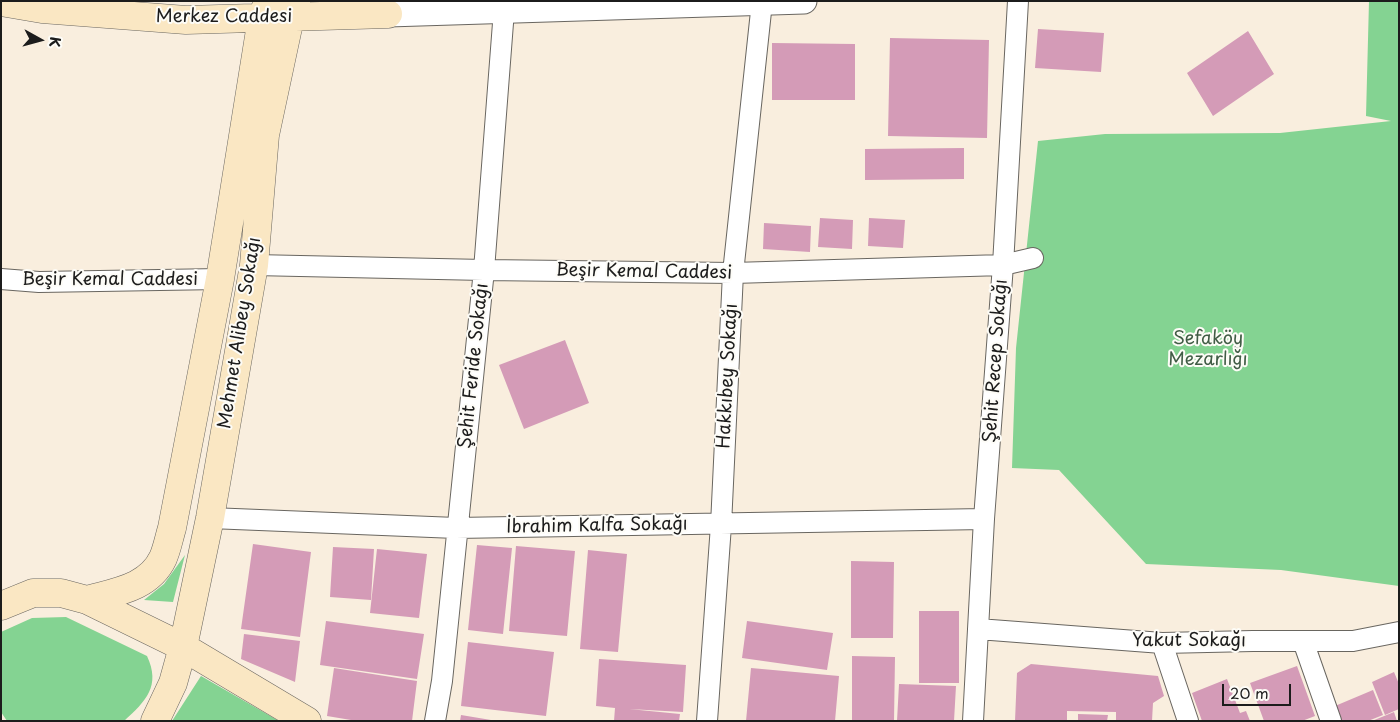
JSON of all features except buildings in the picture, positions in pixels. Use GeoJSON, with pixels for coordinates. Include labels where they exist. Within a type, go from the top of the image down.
{"type":"FeatureCollection","features":[{"type":"Feature","properties":{"kind":"main road","name":"Merkez Caddesi"},"geometry":{"type":"LineString","coordinates":[[1,2],[186,20],[265,10],[381,8]]}},
{"type":"Feature","properties":{"kind":"main road"},"geometry":{"type":"LineString","coordinates":[[87,600],[138,585],[152,573],[163,558],[172,528],[220,279],[265,10]]}},
{"type":"Feature","properties":{"kind":"main road","name":"Mehmet Alibey Sokağı"},"geometry":{"type":"LineString","coordinates":[[155,721],[173,683],[183,647],[210,518],[254,264],[265,135],[293,10]]}},
{"type":"Feature","properties":{"kind":"main road"},"geometry":{"type":"LineString","coordinates":[[1,606],[33,594],[61,593],[87,600],[183,647],[307,721]]}},
{"type":"Feature","properties":{"kind":"street"},"geometry":{"type":"LineString","coordinates":[[381,8],[504,10],[618,4],[804,1]]}},
{"type":"Feature","properties":{"kind":"street","name":"Şehit Recep Sokağı"},"geometry":{"type":"LineString","coordinates":[[973,721],[984,519],[1003,265],[1018,1]]}},
{"type":"Feature","properties":{"kind":"street","name":"Hakkıbey Sokağı"},"geometry":{"type":"LineString","coordinates":[[707,721],[721,525],[733,273],[762,2]]}},
{"type":"Feature","properties":{"kind":"street","name":"Şehit Feride Sokağı"},"geometry":{"type":"LineString","coordinates":[[435,721],[442,681],[456,528],[484,270],[504,10]]}},
{"type":"Feature","properties":{"kind":"street","name":"Beşir Kemal Caddesi"},"geometry":{"type":"LineString","coordinates":[[254,264],[484,270],[733,273],[1003,265],[1033,258]]}},
{"type":"Feature","properties":{"kind":"street","name":"Beşir Kemal Caddesi"},"geometry":{"type":"LineString","coordinates":[[1,280],[39,282],[220,279]]}},
{"type":"Feature","properties":{"kind":"street","name":"İbrahim Kalfa Sokağı"},"geometry":{"type":"LineString","coordinates":[[210,518],[456,528],[721,525],[984,519]]}},
{"type":"Feature","properties":{"kind":"street","name":"Yakut Sokağı"},"geometry":{"type":"LineString","coordinates":[[978,630],[1162,643],[1352,641],[1399,632]]}},
{"type":"Feature","properties":{"kind":"street"},"geometry":{"type":"LineString","coordinates":[[1303,641],[1331,721]]}},
{"type":"Feature","properties":{"kind":"street"},"geometry":{"type":"LineString","coordinates":[[1162,643],[1188,721]]}},
{"type":"Feature","properties":{"kind":"green space","name":"Sefaköy Mezarlığı"},"geometry":{"type":"Polygon","coordinates":[[[1369,1],[1399,1],[1399,586],[1281,570],[1146,564],[1059,470],[1012,468],[1016,348],[1038,141],[1105,134],[1280,133],[1391,121],[1366,116],[1369,1]]]}},
{"type":"Feature","properties":{"kind":"green space"},"geometry":{"type":"Polygon","coordinates":[[[185,555],[173,602],[144,600],[164,584],[185,555]]]}},
{"type":"Feature","properties":{"kind":"green space"},"geometry":{"type":"Polygon","coordinates":[[[66,617],[147,656],[151,667],[152,684],[145,700],[124,721],[7,721],[1,712],[1,632],[32,618],[66,617]]]}},
{"type":"Feature","properties":{"kind":"green space"},"geometry":{"type":"Polygon","coordinates":[[[201,676],[279,721],[172,721],[201,676]]]}}]}
